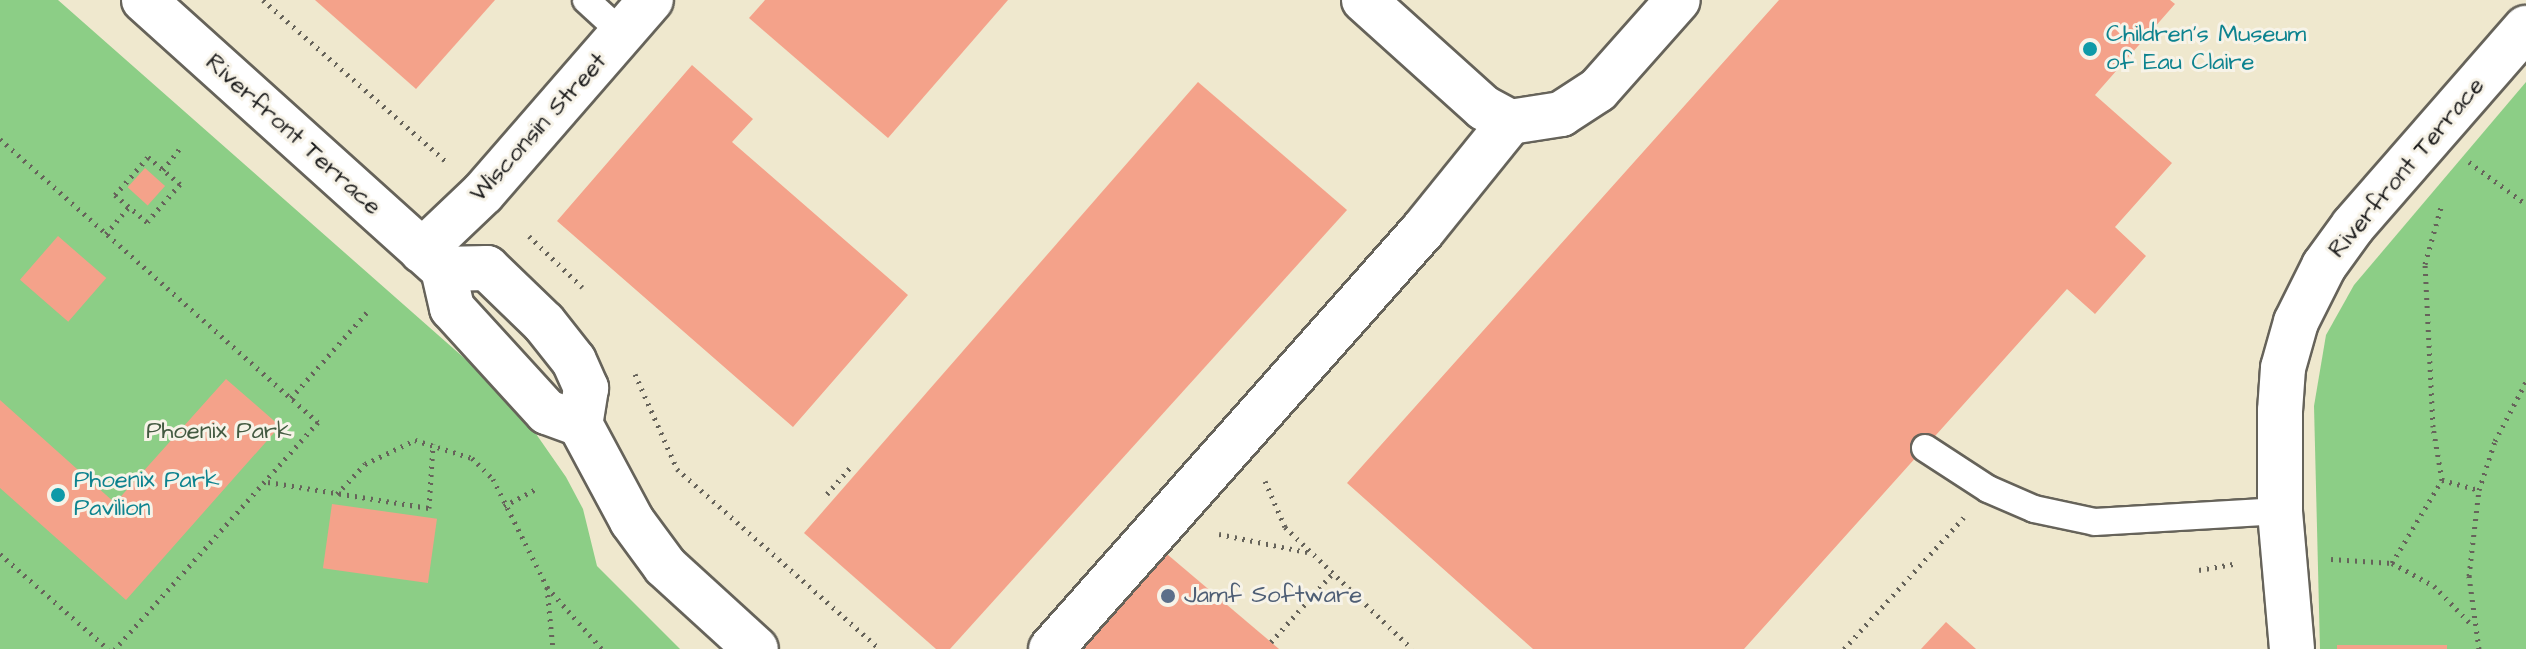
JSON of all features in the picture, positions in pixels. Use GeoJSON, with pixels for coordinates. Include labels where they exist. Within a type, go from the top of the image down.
{"type":"FeatureCollection","features":[{"type":"Feature","properties":{"kind":"street","name":"Riverfront Terrace"},"geometry":{"type":"LineString","coordinates":[[144,0],[433,260]]}},
{"type":"Feature","properties":{"kind":"street","name":"Wisconsin Street"},"geometry":{"type":"LineString","coordinates":[[433,260],[483,193],[651,0]]}},
{"type":"Feature","properties":{"kind":"street"},"geometry":{"type":"LineString","coordinates":[[1387,7],[1484,108],[1510,122],[1561,114],[1598,90],[1678,0]]}},
{"type":"Feature","properties":{"kind":"street","name":"Riverfront Terrace"},"geometry":{"type":"LineString","coordinates":[[2292,649],[2280,511],[2283,368],[2296,322],[2324,266],[2353,226],[2526,28]]}},
{"type":"Feature","properties":{"kind":"street"},"geometry":{"type":"LineString","coordinates":[[1051,649],[1160,522],[1423,230],[1510,122]]}},
{"type":"Feature","properties":{"kind":"street"},"geometry":{"type":"LineString","coordinates":[[433,260],[487,268],[544,323],[574,361],[586,388],[580,424],[632,521],[665,566],[756,649]]}},
{"type":"Feature","properties":{"kind":"lane"},"geometry":{"type":"LineString","coordinates":[[586,0],[622,33]]}},
{"type":"Feature","properties":{"kind":"lane"},"geometry":{"type":"LineString","coordinates":[[1925,448],[1988,489],[2034,509],[2095,522],[2280,511]]}},
{"type":"Feature","properties":{"kind":"path"},"geometry":{"type":"LineString","coordinates":[[2434,135],[2526,204]]}},
{"type":"Feature","properties":{"kind":"path"},"geometry":{"type":"LineString","coordinates":[[0,139],[318,422],[115,649]]}},
{"type":"Feature","properties":{"kind":"path"},"geometry":{"type":"LineString","coordinates":[[163,170],[182,146]]}},
{"type":"Feature","properties":{"kind":"path"},"geometry":{"type":"LineString","coordinates":[[148,157],[163,170],[180,184],[147,222],[115,195],[148,157]]}},
{"type":"Feature","properties":{"kind":"path"},"geometry":{"type":"LineString","coordinates":[[106,234],[129,207]]}},
{"type":"Feature","properties":{"kind":"path"},"geometry":{"type":"LineString","coordinates":[[2392,563],[2442,480],[2433,427],[2425,264],[2441,207]]}},
{"type":"Feature","properties":{"kind":"path"},"geometry":{"type":"LineString","coordinates":[[291,398],[368,311]]}},
{"type":"Feature","properties":{"kind":"path"},"geometry":{"type":"LineString","coordinates":[[2479,649],[2473,625],[2469,576],[2479,490],[2495,441],[2526,382]]}},
{"type":"Feature","properties":{"kind":"path"},"geometry":{"type":"LineString","coordinates":[[1248,425],[1270,498],[1285,527],[1308,553],[1412,649]]}},
{"type":"Feature","properties":{"kind":"path"},"geometry":{"type":"LineString","coordinates":[[337,494],[365,464],[415,440],[472,458],[493,479],[547,587],[602,649]]}},
{"type":"Feature","properties":{"kind":"path"},"geometry":{"type":"LineString","coordinates":[[267,481],[429,508],[433,444]]}},
{"type":"Feature","properties":{"kind":"path"},"geometry":{"type":"LineString","coordinates":[[827,494],[852,465]]}},
{"type":"Feature","properties":{"kind":"path"},"geometry":{"type":"LineString","coordinates":[[2442,480],[2479,490]]}},
{"type":"Feature","properties":{"kind":"path"},"geometry":{"type":"LineString","coordinates":[[504,506],[538,488]]}},
{"type":"Feature","properties":{"kind":"path"},"geometry":{"type":"LineString","coordinates":[[1844,649],[1988,489]]}},
{"type":"Feature","properties":{"kind":"path"},"geometry":{"type":"LineString","coordinates":[[1160,522],[1308,553]]}},
{"type":"Feature","properties":{"kind":"path"},"geometry":{"type":"LineString","coordinates":[[0,554],[108,649]]}},
{"type":"Feature","properties":{"kind":"path"},"geometry":{"type":"LineString","coordinates":[[2318,560],[2361,557],[2392,563],[2434,586],[2473,625]]}},
{"type":"Feature","properties":{"kind":"path"},"geometry":{"type":"LineString","coordinates":[[2199,570],[2234,564]]}},
{"type":"Feature","properties":{"kind":"path"},"geometry":{"type":"LineString","coordinates":[[1271,642],[1333,573]]}},
{"type":"Feature","properties":{"kind":"path"},"geometry":{"type":"LineString","coordinates":[[547,587],[553,649]]}},
{"type":"Feature","properties":{"kind":"green space","name":"Phoenix Park"},"geometry":{"type":"Polygon","coordinates":[[[0,0],[58,0],[488,379],[518,408],[566,477],[583,509],[597,566],[680,649],[0,649],[0,0]]]}},
{"type":"Feature","properties":{"kind":"green space"},"geometry":{"type":"Polygon","coordinates":[[[2526,82],[2526,649],[2320,649],[2314,406],[2326,335],[2354,285],[2526,82]]]}},
{"type":"Feature","properties":{"kind":"building"},"geometry":{"type":"Polygon","coordinates":[[[315,0],[495,0],[416,89],[315,0]]]}},
{"type":"Feature","properties":{"kind":"building"},"geometry":{"type":"Polygon","coordinates":[[[765,0],[1008,0],[888,138],[749,18],[765,0]]]}},
{"type":"Feature","properties":{"kind":"building"},"geometry":{"type":"Polygon","coordinates":[[[1779,0],[2170,0],[2175,4],[2095,95],[2172,163],[2115,227],[2146,256],[2095,314],[2067,289],[1744,649],[1533,649],[1347,483],[1779,0]]]}},
{"type":"Feature","properties":{"kind":"building"},"geometry":{"type":"Polygon","coordinates":[[[692,65],[753,119],[732,142],[908,295],[793,427],[557,221],[692,65]]]}},
{"type":"Feature","properties":{"kind":"building"},"geometry":{"type":"Polygon","coordinates":[[[1198,82],[1347,210],[950,649],[936,649],[804,533],[1198,82]]]}},
{"type":"Feature","properties":{"kind":"building"},"geometry":{"type":"Polygon","coordinates":[[[145,168],[165,186],[148,205],[128,187],[145,168]]]}},
{"type":"Feature","properties":{"kind":"building"},"geometry":{"type":"Polygon","coordinates":[[[58,236],[106,278],[68,322],[20,280],[58,236]]]}},
{"type":"Feature","properties":{"kind":"building","name":"Phoenix Park Pavilion"},"geometry":{"type":"Polygon","coordinates":[[[226,379],[280,426],[126,600],[0,488],[0,400],[115,503],[226,379]]]}},
{"type":"Feature","properties":{"kind":"building"},"geometry":{"type":"Polygon","coordinates":[[[332,504],[437,519],[428,583],[323,568],[332,504]]]}},
{"type":"Feature","properties":{"kind":"building","name":"Jamf Software"},"geometry":{"type":"Polygon","coordinates":[[[1161,549],[1279,649],[1073,649],[1161,549]]]}},
{"type":"Feature","properties":{"kind":"building"},"geometry":{"type":"Polygon","coordinates":[[[1946,622],[1976,649],[1921,649],[1946,622]]]}},
{"type":"Feature","properties":{"kind":"building"},"geometry":{"type":"Polygon","coordinates":[[[2337,645],[2447,645],[2447,649],[2337,649],[2337,645]]]}},
{"type":"Feature","properties":{"kind":"place","name":"Children’s Museum of Eau Claire"},"geometry":{"type":"Point","coordinates":[2090,49]}},
{"type":"Feature","properties":{"kind":"place","name":"Phoenix Park Pavilion"},"geometry":{"type":"Point","coordinates":[58,495]}},
{"type":"Feature","properties":{"kind":"place","name":"Jamf Software"},"geometry":{"type":"Point","coordinates":[1168,596]}}]}
